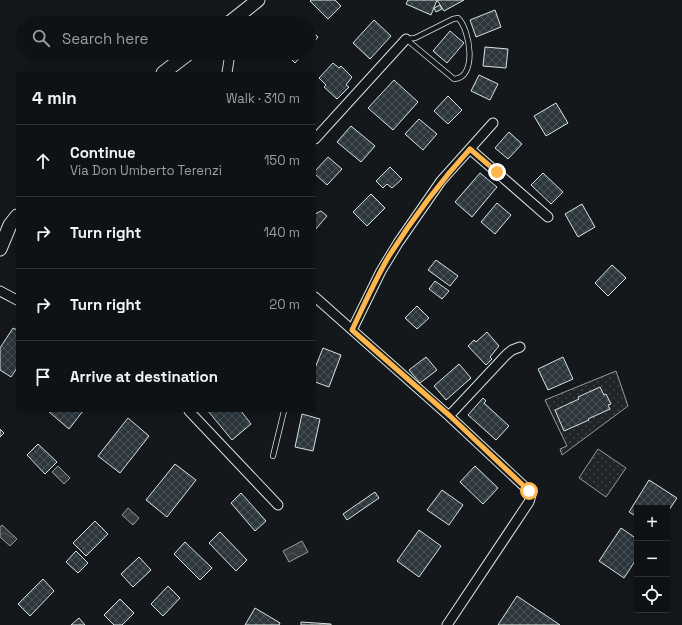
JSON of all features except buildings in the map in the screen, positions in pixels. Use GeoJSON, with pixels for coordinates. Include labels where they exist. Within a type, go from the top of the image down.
{"type":"FeatureCollection","features":[{"type":"Feature","properties":{"kind":"main road"},"geometry":{"type":"LineString","coordinates":[[238,16],[258,0]]}},
{"type":"Feature","properties":{"kind":"main road"},"geometry":{"type":"LineString","coordinates":[[164,72],[180,60]]}},
{"type":"Feature","properties":{"kind":"main road"},"geometry":{"type":"LineString","coordinates":[[0,249],[10,225],[16,217]]}},
{"type":"Feature","properties":{"kind":"street"},"geometry":{"type":"LineString","coordinates":[[316,138],[406,39]]}},
{"type":"Feature","properties":{"kind":"street"},"geometry":{"type":"LineString","coordinates":[[227,72],[229,60]]}},
{"type":"Feature","properties":{"kind":"street"},"geometry":{"type":"LineString","coordinates":[[352,330],[378,277],[395,248],[432,192],[493,123]]}},
{"type":"Feature","properties":{"kind":"street"},"geometry":{"type":"LineString","coordinates":[[470,149],[548,217]]}},
{"type":"Feature","properties":{"kind":"street"},"geometry":{"type":"LineString","coordinates":[[0,292],[16,300]]}},
{"type":"Feature","properties":{"kind":"street"},"geometry":{"type":"LineString","coordinates":[[316,297],[450,416],[529,491],[531,495],[529,502],[447,625]]}},
{"type":"Feature","properties":{"kind":"street"},"geometry":{"type":"LineString","coordinates":[[450,416],[506,355],[512,350],[520,347]]}},
{"type":"Feature","properties":{"kind":"street"},"geometry":{"type":"LineString","coordinates":[[190,412],[278,505]]}},
{"type":"Feature","properties":{"kind":"lane"},"geometry":{"type":"LineString","coordinates":[[458,18],[463,26],[469,46],[466,71],[460,78],[452,78],[406,39],[415,38],[453,19],[458,18]]}},
{"type":"Feature","properties":{"kind":"lane"},"geometry":{"type":"LineString","coordinates":[[272,456],[284,412]]}},
{"type":"Feature","properties":{"kind":"shaded area"},"geometry":{"type":"Polygon","coordinates":[[[616,371],[628,406],[562,455],[560,449],[567,446],[545,400],[616,371]]]}},
{"type":"Feature","properties":{"kind":"shaded area"},"geometry":{"type":"Polygon","coordinates":[[[598,449],[626,468],[606,497],[579,478],[598,449]]]}},
{"type":"Feature","properties":{"kind":"water"},"geometry":{"type":"Polygon","coordinates":[[[58,466],[70,478],[64,484],[52,472],[58,466]]]}},
{"type":"Feature","properties":{"kind":"water"},"geometry":{"type":"Polygon","coordinates":[[[128,508],[139,518],[133,525],[122,515],[128,508]]]}},
{"type":"Feature","properties":{"kind":"water"},"geometry":{"type":"Polygon","coordinates":[[[2,525],[17,539],[10,546],[0,537],[0,527],[2,525]]]}},
{"type":"Feature","properties":{"kind":"water"},"geometry":{"type":"Polygon","coordinates":[[[302,541],[308,552],[289,562],[283,551],[302,541]]]}},
{"type":"Feature","properties":{"kind":"route"},"geometry":{"type":"LineString","coordinates":[[497,172],[470,149],[432,192],[398,243],[381,271],[352,330],[450,416],[529,491]]}}]}
